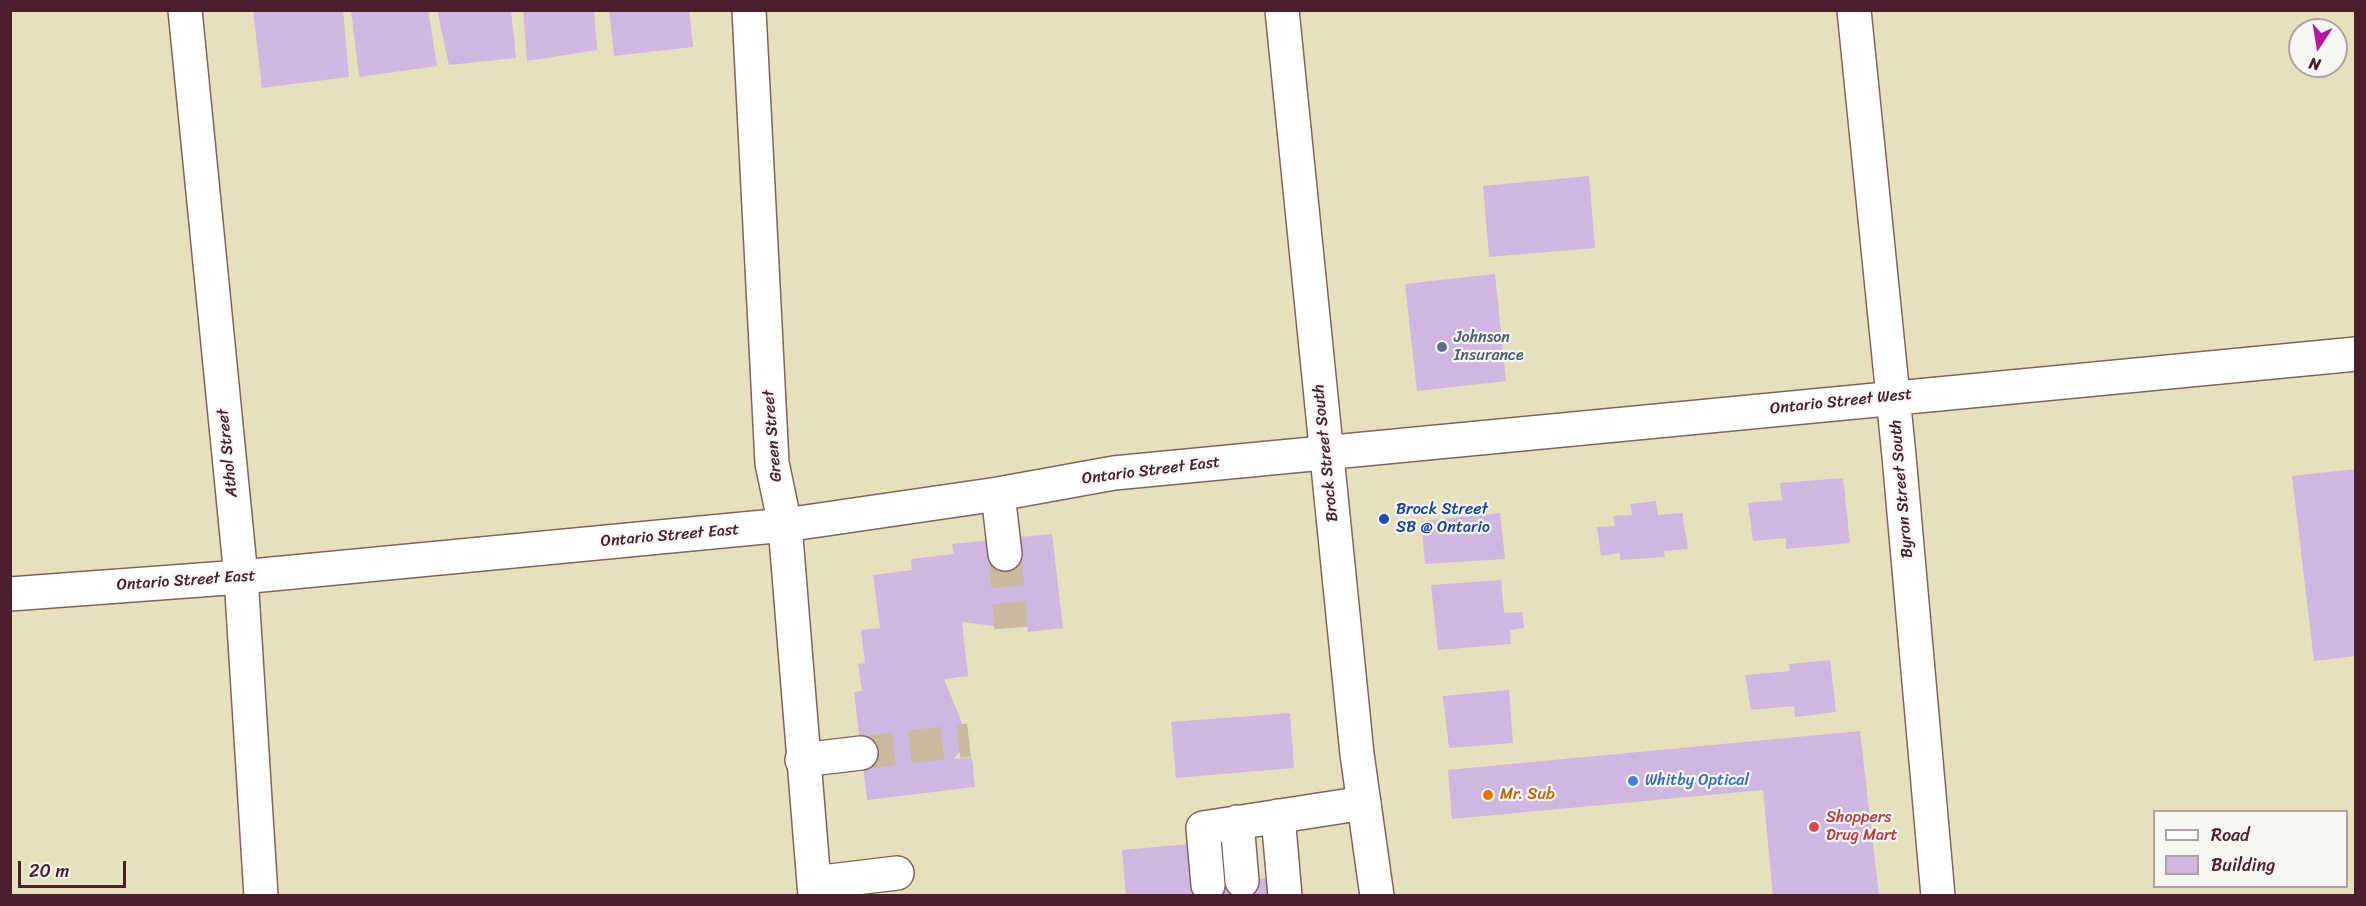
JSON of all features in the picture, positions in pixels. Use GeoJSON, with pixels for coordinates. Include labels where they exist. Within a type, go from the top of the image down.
{"type":"FeatureCollection","features":[{"type":"Feature","properties":{"kind":"street","name":"Athol Street"},"geometry":{"type":"LineString","coordinates":[[185,10],[241,577],[261,896]]}},
{"type":"Feature","properties":{"kind":"street","name":"Green Street"},"geometry":{"type":"LineString","coordinates":[[749,10],[772,463],[785,525],[814,889]]}},
{"type":"Feature","properties":{"kind":"street","name":"Brock Street South"},"geometry":{"type":"LineString","coordinates":[[1282,10],[1326,451],[1364,803],[1377,896]]}},
{"type":"Feature","properties":{"kind":"street","name":"Byron Street South"},"geometry":{"type":"LineString","coordinates":[[1854,10],[1893,397],[1938,896]]}},
{"type":"Feature","properties":{"kind":"street","name":"Ontario Street West"},"geometry":{"type":"LineString","coordinates":[[1326,451],[2355,354]]}},
{"type":"Feature","properties":{"kind":"street","name":"Ontario Street East"},"geometry":{"type":"LineString","coordinates":[[10,594],[241,577],[785,525],[998,494],[1114,472],[1326,451]]}},
{"type":"Feature","properties":{"kind":"street"},"geometry":{"type":"LineString","coordinates":[[998,494],[1005,554]]}},
{"type":"Feature","properties":{"kind":"street"},"geometry":{"type":"LineString","coordinates":[[802,760],[861,753]]}},
{"type":"Feature","properties":{"kind":"street"},"geometry":{"type":"LineString","coordinates":[[1208,885],[1203,828],[1364,803]]}},
{"type":"Feature","properties":{"kind":"street"},"geometry":{"type":"LineString","coordinates":[[1278,816],[1285,896]]}},
{"type":"Feature","properties":{"kind":"street"},"geometry":{"type":"LineString","coordinates":[[1237,822],[1242,881]]}},
{"type":"Feature","properties":{"kind":"street"},"geometry":{"type":"LineString","coordinates":[[814,889],[897,873]]}},
{"type":"Feature","properties":{"kind":"building"},"geometry":{"type":"Polygon","coordinates":[[[253,10],[343,10],[349,77],[262,88],[253,10]]]}},
{"type":"Feature","properties":{"kind":"building"},"geometry":{"type":"Polygon","coordinates":[[[351,10],[428,10],[437,66],[359,77],[351,10]]]}},
{"type":"Feature","properties":{"kind":"building"},"geometry":{"type":"Polygon","coordinates":[[[437,10],[511,10],[516,58],[449,65],[437,10]]]}},
{"type":"Feature","properties":{"kind":"building"},"geometry":{"type":"Polygon","coordinates":[[[523,10],[594,10],[597,50],[527,61],[523,10]]]}},
{"type":"Feature","properties":{"kind":"building"},"geometry":{"type":"Polygon","coordinates":[[[609,10],[689,10],[693,47],[614,56],[609,10]]]}},
{"type":"Feature","properties":{"kind":"building"},"geometry":{"type":"Polygon","coordinates":[[[1589,176],[1595,248],[1489,257],[1483,186],[1589,176]]]}},
{"type":"Feature","properties":{"kind":"building"},"geometry":{"type":"Polygon","coordinates":[[[1495,274],[1506,381],[1417,391],[1405,284],[1495,274]]]}},
{"type":"Feature","properties":{"kind":"building"},"geometry":{"type":"Polygon","coordinates":[[[2356,469],[2356,656],[2314,661],[2292,476],[2356,469]]]}},
{"type":"Feature","properties":{"kind":"building"},"geometry":{"type":"Polygon","coordinates":[[[1843,478],[1850,543],[1786,549],[1786,538],[1753,541],[1748,503],[1782,500],[1780,483],[1843,478]]]}},
{"type":"Feature","properties":{"kind":"building"},"geometry":{"type":"Polygon","coordinates":[[[1656,501],[1658,515],[1682,513],[1688,549],[1664,551],[1665,557],[1620,560],[1620,553],[1601,556],[1597,527],[1615,526],[1613,516],[1632,515],[1630,504],[1656,501]]]}},
{"type":"Feature","properties":{"kind":"building"},"geometry":{"type":"Polygon","coordinates":[[[1500,513],[1505,559],[1425,564],[1421,521],[1500,513]]]}},
{"type":"Feature","properties":{"kind":"building"},"geometry":{"type":"Polygon","coordinates":[[[1052,534],[1063,628],[1028,632],[1025,614],[1011,628],[962,622],[968,676],[944,679],[969,740],[954,759],[972,757],[975,787],[867,800],[854,692],[862,691],[858,664],[865,663],[861,630],[880,628],[873,575],[912,570],[911,559],[954,554],[952,544],[993,540],[995,555],[1022,553],[1020,537],[1052,534]]]}},
{"type":"Feature","properties":{"kind":"building"},"geometry":{"type":"Polygon","coordinates":[[[1501,580],[1504,613],[1522,612],[1524,628],[1510,630],[1511,644],[1438,650],[1431,585],[1501,580]]]}},
{"type":"Feature","properties":{"kind":"building"},"geometry":{"type":"Polygon","coordinates":[[[1830,660],[1836,712],[1795,717],[1794,706],[1751,710],[1745,675],[1790,671],[1789,664],[1830,660]]]}},
{"type":"Feature","properties":{"kind":"building"},"geometry":{"type":"Polygon","coordinates":[[[1509,690],[1513,743],[1449,748],[1443,696],[1509,690]]]}},
{"type":"Feature","properties":{"kind":"building"},"geometry":{"type":"Polygon","coordinates":[[[1290,713],[1294,768],[1176,778],[1171,722],[1290,713]]]}},
{"type":"Feature","properties":{"kind":"building"},"geometry":{"type":"Polygon","coordinates":[[[1860,731],[1879,896],[1773,896],[1763,790],[1452,819],[1448,770],[1860,731]]]}},
{"type":"Feature","properties":{"kind":"building"},"geometry":{"type":"Polygon","coordinates":[[[1190,844],[1195,896],[1126,896],[1122,850],[1190,844]]]}},
{"type":"Feature","properties":{"kind":"building"},"geometry":{"type":"Polygon","coordinates":[[[1271,878],[1273,896],[1201,896],[1200,886],[1271,878]]]}},
{"type":"Feature","properties":{"kind":"tunnel"},"geometry":{"type":"LineString","coordinates":[[1005,554],[1011,628]]}},
{"type":"Feature","properties":{"kind":"tunnel"},"geometry":{"type":"LineString","coordinates":[[861,753],[969,740]]}},
{"type":"Feature","properties":{"kind":"place","name":"Johnson Insurance"},"geometry":{"type":"Point","coordinates":[1442,347]}},
{"type":"Feature","properties":{"kind":"place","name":"Brock Street SB @ Ontario"},"geometry":{"type":"Point","coordinates":[1384,519]}},
{"type":"Feature","properties":{"kind":"place","name":"Whitby Optical"},"geometry":{"type":"Point","coordinates":[1633,781]}},
{"type":"Feature","properties":{"kind":"place","name":"Mr. Sub"},"geometry":{"type":"Point","coordinates":[1488,795]}},
{"type":"Feature","properties":{"kind":"place","name":"Shoppers Drug Mart"},"geometry":{"type":"Point","coordinates":[1814,827]}}]}
